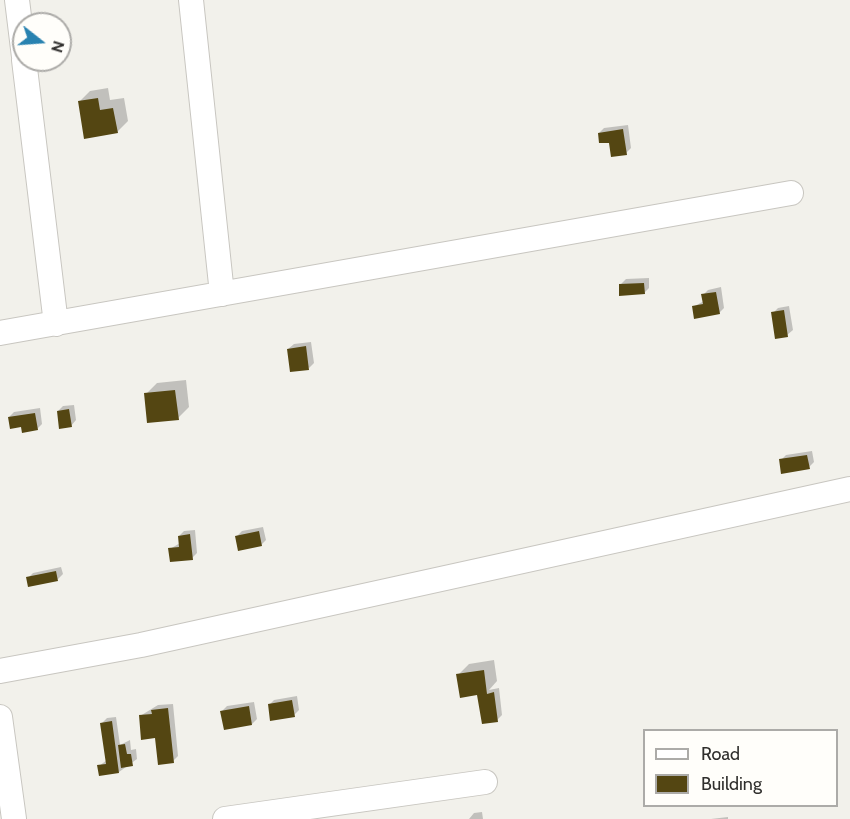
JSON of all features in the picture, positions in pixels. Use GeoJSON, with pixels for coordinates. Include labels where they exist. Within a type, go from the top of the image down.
{"type":"FeatureCollection","features":[{"type":"Feature","properties":{"kind":"street"},"geometry":{"type":"LineString","coordinates":[[191,0],[222,294]]}},
{"type":"Feature","properties":{"kind":"street"},"geometry":{"type":"LineString","coordinates":[[26,72],[56,324]]}},
{"type":"Feature","properties":{"kind":"street"},"geometry":{"type":"LineString","coordinates":[[0,333],[791,193]]}},
{"type":"Feature","properties":{"kind":"street"},"geometry":{"type":"LineString","coordinates":[[0,671],[141,645],[850,489]]}},
{"type":"Feature","properties":{"kind":"street"},"geometry":{"type":"LineString","coordinates":[[0,717],[14,819]]}},
{"type":"Feature","properties":{"kind":"street"},"geometry":{"type":"LineString","coordinates":[[225,819],[484,782]]}},
{"type":"Feature","properties":{"kind":"building"},"geometry":{"type":"Polygon","coordinates":[[[98,98],[100,110],[113,108],[118,133],[84,139],[78,101],[98,98]]]}},
{"type":"Feature","properties":{"kind":"building"},"geometry":{"type":"Polygon","coordinates":[[[623,129],[627,155],[611,157],[609,143],[599,143],[598,133],[623,129]]]}},
{"type":"Feature","properties":{"kind":"building"},"geometry":{"type":"Polygon","coordinates":[[[644,283],[645,294],[619,296],[619,284],[644,283]]]}},
{"type":"Feature","properties":{"kind":"building"},"geometry":{"type":"Polygon","coordinates":[[[716,292],[720,314],[694,319],[692,306],[703,304],[701,294],[716,292]]]}},
{"type":"Feature","properties":{"kind":"building"},"geometry":{"type":"Polygon","coordinates":[[[784,310],[788,337],[775,339],[771,312],[784,310]]]}},
{"type":"Feature","properties":{"kind":"building"},"geometry":{"type":"Polygon","coordinates":[[[306,346],[309,370],[290,372],[287,349],[306,346]]]}},
{"type":"Feature","properties":{"kind":"building"},"geometry":{"type":"Polygon","coordinates":[[[175,390],[179,420],[147,423],[144,393],[175,390]]]}},
{"type":"Feature","properties":{"kind":"building"},"geometry":{"type":"Polygon","coordinates":[[[69,409],[72,427],[59,429],[57,411],[69,409]]]}},
{"type":"Feature","properties":{"kind":"building"},"geometry":{"type":"Polygon","coordinates":[[[35,413],[38,430],[22,433],[21,427],[10,429],[8,417],[35,413]]]}},
{"type":"Feature","properties":{"kind":"building"},"geometry":{"type":"Polygon","coordinates":[[[807,455],[810,469],[781,474],[779,459],[807,455]]]}},
{"type":"Feature","properties":{"kind":"building"},"geometry":{"type":"Polygon","coordinates":[[[259,531],[262,546],[238,551],[235,536],[259,531]]]}},
{"type":"Feature","properties":{"kind":"building"},"geometry":{"type":"Polygon","coordinates":[[[190,534],[193,560],[170,562],[168,548],[179,547],[178,536],[190,534]]]}},
{"type":"Feature","properties":{"kind":"building"},"geometry":{"type":"Polygon","coordinates":[[[56,571],[58,581],[28,587],[26,577],[56,571]]]}},
{"type":"Feature","properties":{"kind":"building"},"geometry":{"type":"Polygon","coordinates":[[[484,670],[487,694],[494,692],[498,722],[482,724],[477,695],[460,698],[456,674],[484,670]]]}},
{"type":"Feature","properties":{"kind":"building"},"geometry":{"type":"Polygon","coordinates":[[[292,700],[295,717],[270,721],[268,704],[292,700]]]}},
{"type":"Feature","properties":{"kind":"building"},"geometry":{"type":"Polygon","coordinates":[[[249,706],[252,725],[224,730],[220,711],[249,706]]]}},
{"type":"Feature","properties":{"kind":"building"},"geometry":{"type":"Polygon","coordinates":[[[168,708],[174,763],[158,765],[155,738],[141,740],[139,715],[152,714],[151,710],[168,708]]]}},
{"type":"Feature","properties":{"kind":"building"},"geometry":{"type":"Polygon","coordinates":[[[112,721],[119,773],[99,776],[97,765],[106,764],[100,723],[112,721]]]}},
{"type":"Feature","properties":{"kind":"building"},"geometry":{"type":"Polygon","coordinates":[[[125,744],[127,754],[131,754],[133,766],[121,768],[118,745],[125,744]]]}}]}
